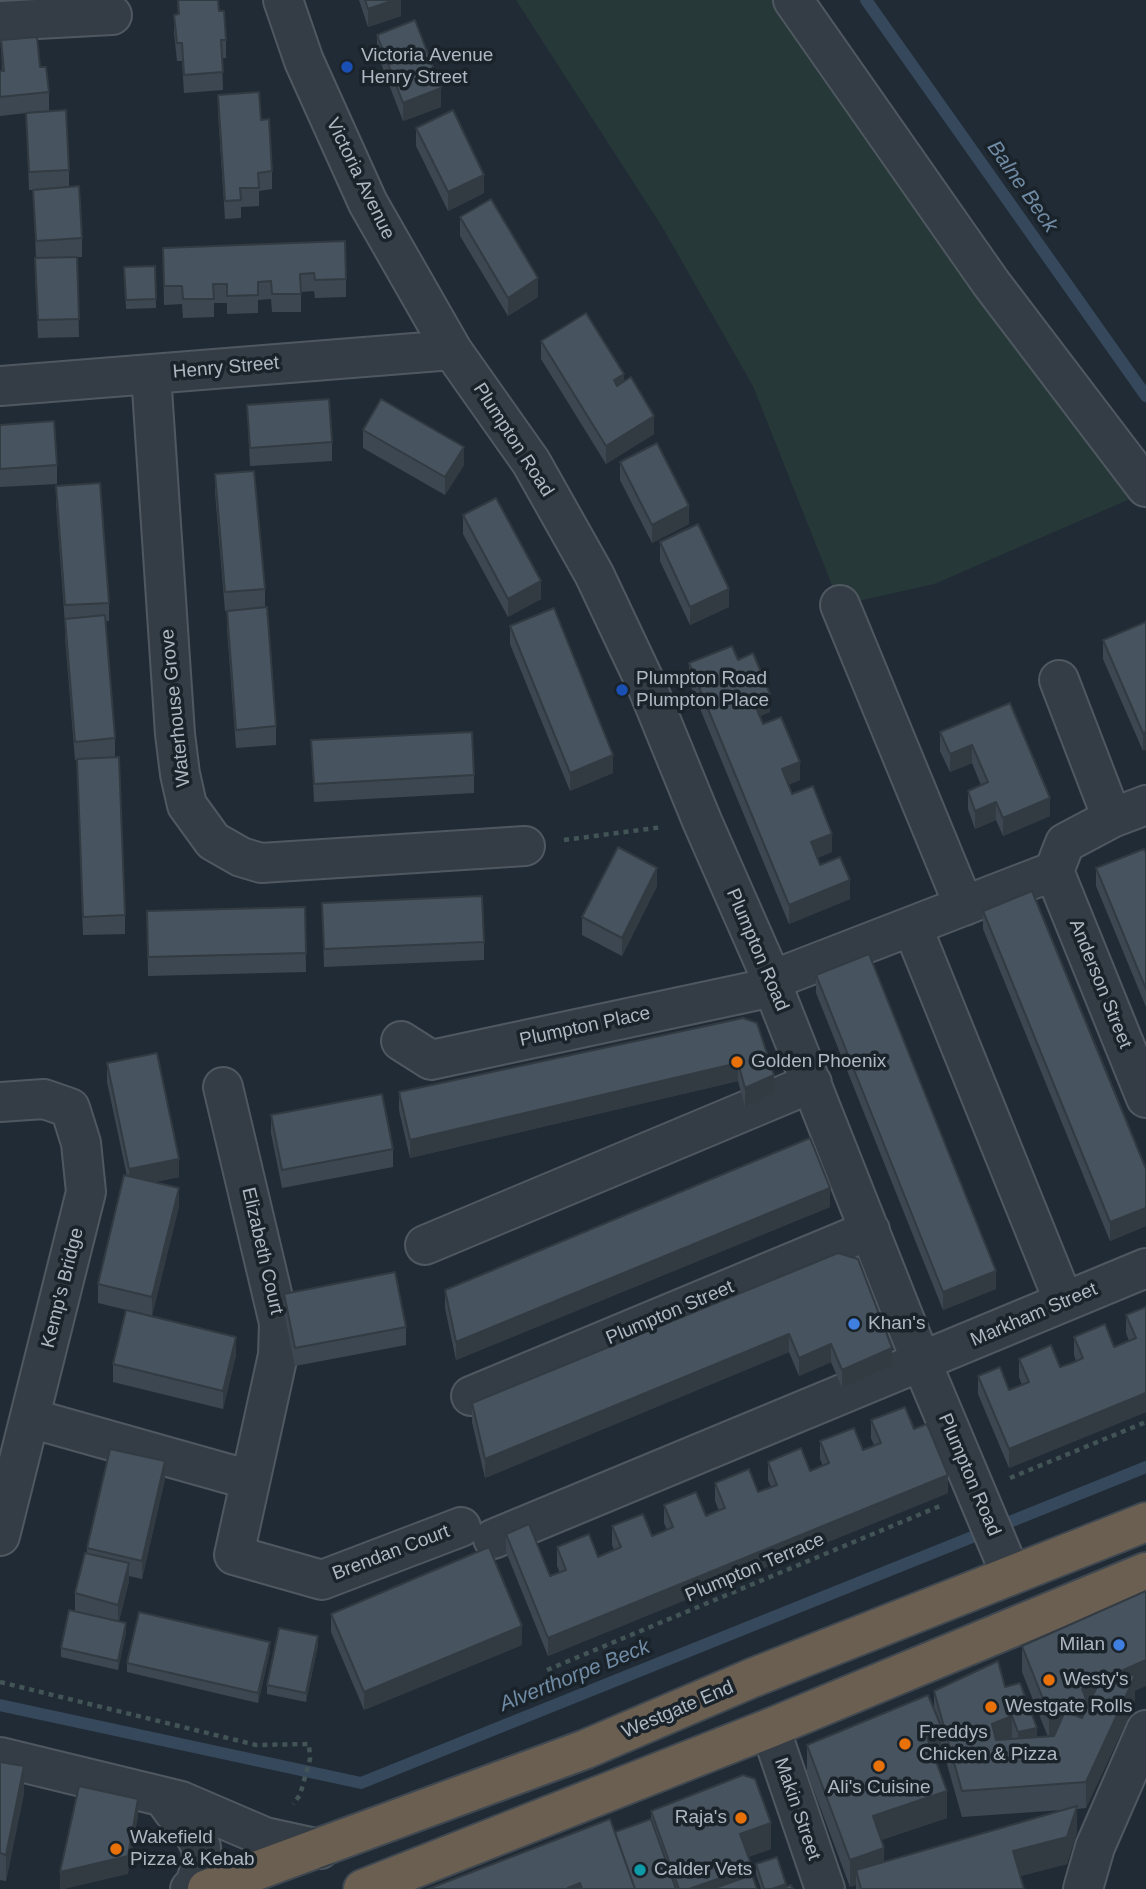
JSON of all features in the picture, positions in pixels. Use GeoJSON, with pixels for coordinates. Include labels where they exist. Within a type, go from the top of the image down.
{"type":"FeatureCollection","features":[{"type":"Feature","properties":{"kind":"highway","name":"Westgate End"},"geometry":{"type":"LineString","coordinates":[[207,1889],[586,1749],[1008,1569],[1146,1522]]}},
{"type":"Feature","properties":{"kind":"highway"},"geometry":{"type":"LineString","coordinates":[[1008,1569],[1050,1583],[1129,1579]]}},
{"type":"Feature","properties":{"kind":"highway"},"geometry":{"type":"LineString","coordinates":[[363,1889],[770,1728],[1129,1579]]}},
{"type":"Feature","properties":{"kind":"street","name":"Victoria Avenue"},"geometry":{"type":"LineString","coordinates":[[283,0],[304,61],[368,203],[452,350]]}},
{"type":"Feature","properties":{"kind":"street"},"geometry":{"type":"LineString","coordinates":[[793,0],[991,283],[1146,487]]}},
{"type":"Feature","properties":{"kind":"street"},"geometry":{"type":"LineString","coordinates":[[0,21],[112,15]]}},
{"type":"Feature","properties":{"kind":"street","name":"Henry Street"},"geometry":{"type":"LineString","coordinates":[[0,386],[452,350]]}},
{"type":"Feature","properties":{"kind":"street","name":"Plumpton Road"},"geometry":{"type":"LineString","coordinates":[[452,350],[531,462],[594,574],[646,684],[773,984],[922,1361],[1008,1569]]}},
{"type":"Feature","properties":{"kind":"street","name":"Waterhouse Grove"},"geometry":{"type":"LineString","coordinates":[[151,374],[180,774],[187,805],[213,841],[241,857],[261,863],[525,846]]}},
{"type":"Feature","properties":{"kind":"street"},"geometry":{"type":"LineString","coordinates":[[840,605],[964,906]]}},
{"type":"Feature","properties":{"kind":"street"},"geometry":{"type":"LineString","coordinates":[[1054,871],[1065,843],[1129,811],[1059,680]]}},
{"type":"Feature","properties":{"kind":"street","name":"Plumpton Place"},"geometry":{"type":"LineString","coordinates":[[401,1041],[431,1060],[773,984],[1054,871]]}},
{"type":"Feature","properties":{"kind":"street","name":"Anderson Street"},"geometry":{"type":"LineString","coordinates":[[1054,871],[1146,1098]]}},
{"type":"Feature","properties":{"kind":"street"},"geometry":{"type":"LineString","coordinates":[[912,926],[1064,1302]]}},
{"type":"Feature","properties":{"kind":"street"},"geometry":{"type":"LineString","coordinates":[[425,1245],[812,1083]]}},
{"type":"Feature","properties":{"kind":"street","name":"Elizabeth Court"},"geometry":{"type":"LineString","coordinates":[[223,1087],[279,1323],[278,1354],[250,1480]]}},
{"type":"Feature","properties":{"kind":"street","name":"Kemp's Bridge"},"geometry":{"type":"LineString","coordinates":[[0,1102],[44,1099],[70,1108],[81,1143],[86,1192],[0,1535]]}},
{"type":"Feature","properties":{"kind":"street","name":"Plumpton Street"},"geometry":{"type":"LineString","coordinates":[[471,1396],[870,1230]]}},
{"type":"Feature","properties":{"kind":"street","name":"Markham Street"},"geometry":{"type":"LineString","coordinates":[[477,1533],[922,1361],[1146,1268]]}},
{"type":"Feature","properties":{"kind":"street"},"geometry":{"type":"LineString","coordinates":[[30,1418],[250,1480]]}},
{"type":"Feature","properties":{"kind":"street","name":"Brendan Court"},"geometry":{"type":"LineString","coordinates":[[250,1480],[234,1555],[322,1580],[477,1533]]}},
{"type":"Feature","properties":{"kind":"street","name":"Makin Street"},"geometry":{"type":"LineString","coordinates":[[770,1728],[825,1889]]}},
{"type":"Feature","properties":{"kind":"street"},"geometry":{"type":"LineString","coordinates":[[1083,1889],[1095,1847],[1146,1730]]}},
{"type":"Feature","properties":{"kind":"street"},"geometry":{"type":"LineString","coordinates":[[0,1757],[181,1801],[265,1837],[320,1849]]}},
{"type":"Feature","properties":{"kind":"street"},"geometry":{"type":"LineString","coordinates":[[163,1797],[192,1829],[201,1847],[202,1863],[195,1884],[190,1889]]}},
{"type":"Feature","properties":{"kind":"path"},"geometry":{"type":"LineString","coordinates":[[525,846],[702,821]]}},
{"type":"Feature","properties":{"kind":"path","name":"Plumpton Terrace"},"geometry":{"type":"LineString","coordinates":[[547,1670],[1146,1422]]}},
{"type":"Feature","properties":{"kind":"path"},"geometry":{"type":"LineString","coordinates":[[0,1682],[256,1745],[309,1744],[310,1759],[300,1795]]}},
{"type":"Feature","properties":{"kind":"green space"},"geometry":{"type":"Polygon","coordinates":[[[516,0],[793,0],[1146,492],[934,584],[840,605],[753,386],[663,228],[516,0]]]}},
{"type":"Feature","properties":{"kind":"building"},"geometry":{"type":"Polygon","coordinates":[[[178,0],[218,0],[219,11],[224,11],[226,40],[221,40],[223,72],[184,75],[182,43],[177,43],[174,15],[179,14],[178,0]]]}},
{"type":"Feature","properties":{"kind":"building"},"geometry":{"type":"Polygon","coordinates":[[[365,0],[394,0],[368,9],[365,0]]]}},
{"type":"Feature","properties":{"kind":"building"},"geometry":{"type":"Polygon","coordinates":[[[415,20],[441,88],[403,103],[377,35],[415,20]]]}},
{"type":"Feature","properties":{"kind":"building"},"geometry":{"type":"Polygon","coordinates":[[[37,37],[40,67],[46,67],[49,92],[0,97],[0,71],[4,71],[1,40],[37,37]]]}},
{"type":"Feature","properties":{"kind":"building"},"geometry":{"type":"Polygon","coordinates":[[[259,92],[261,120],[269,119],[272,171],[258,173],[259,188],[240,188],[241,200],[225,201],[218,95],[259,92]]]}},
{"type":"Feature","properties":{"kind":"building"},"geometry":{"type":"Polygon","coordinates":[[[66,110],[69,170],[29,172],[26,113],[66,110]]]}},
{"type":"Feature","properties":{"kind":"building"},"geometry":{"type":"Polygon","coordinates":[[[453,110],[484,175],[448,192],[416,128],[453,110]]]}},
{"type":"Feature","properties":{"kind":"building"},"geometry":{"type":"Polygon","coordinates":[[[79,186],[82,238],[36,241],[33,190],[79,186]]]}},
{"type":"Feature","properties":{"kind":"building"},"geometry":{"type":"Polygon","coordinates":[[[491,199],[538,278],[508,298],[460,217],[491,199]]]}},
{"type":"Feature","properties":{"kind":"building"},"geometry":{"type":"Polygon","coordinates":[[[345,241],[346,279],[315,280],[314,273],[300,274],[301,294],[272,294],[271,281],[258,282],[258,295],[227,296],[227,284],[213,284],[214,299],[183,299],[182,286],[164,286],[163,248],[345,241]]]}},
{"type":"Feature","properties":{"kind":"building"},"geometry":{"type":"Polygon","coordinates":[[[77,257],[79,319],[38,320],[35,258],[77,257]]]}},
{"type":"Feature","properties":{"kind":"building"},"geometry":{"type":"Polygon","coordinates":[[[155,266],[156,299],[126,300],[124,267],[155,266]]]}},
{"type":"Feature","properties":{"kind":"building"},"geometry":{"type":"Polygon","coordinates":[[[586,313],[624,374],[614,380],[617,386],[631,377],[654,416],[606,446],[541,341],[586,313]]]}},
{"type":"Feature","properties":{"kind":"building"},"geometry":{"type":"Polygon","coordinates":[[[329,399],[332,442],[250,448],[247,405],[329,399]]]}},
{"type":"Feature","properties":{"kind":"building"},"geometry":{"type":"Polygon","coordinates":[[[381,399],[464,447],[445,477],[363,430],[381,399]]]}},
{"type":"Feature","properties":{"kind":"building"},"geometry":{"type":"Polygon","coordinates":[[[54,421],[57,465],[0,469],[0,425],[54,421]]]}},
{"type":"Feature","properties":{"kind":"building"},"geometry":{"type":"Polygon","coordinates":[[[657,443],[689,506],[652,525],[620,462],[657,443]]]}},
{"type":"Feature","properties":{"kind":"building"},"geometry":{"type":"Polygon","coordinates":[[[254,471],[265,589],[225,592],[215,474],[254,471]]]}},
{"type":"Feature","properties":{"kind":"building"},"geometry":{"type":"Polygon","coordinates":[[[100,483],[109,603],[65,605],[56,486],[100,483]]]}},
{"type":"Feature","properties":{"kind":"building"},"geometry":{"type":"Polygon","coordinates":[[[496,498],[541,581],[508,599],[463,515],[496,498]]]}},
{"type":"Feature","properties":{"kind":"building"},"geometry":{"type":"Polygon","coordinates":[[[698,524],[729,589],[690,607],[660,542],[698,524]]]}},
{"type":"Feature","properties":{"kind":"building"},"geometry":{"type":"Polygon","coordinates":[[[267,607],[276,726],[236,730],[227,611],[267,607]]]}},
{"type":"Feature","properties":{"kind":"building"},"geometry":{"type":"Polygon","coordinates":[[[554,608],[613,755],[570,773],[510,626],[554,608]]]}},
{"type":"Feature","properties":{"kind":"building"},"geometry":{"type":"Polygon","coordinates":[[[105,615],[115,738],[75,742],[65,619],[105,615]]]}},
{"type":"Feature","properties":{"kind":"building"},"geometry":{"type":"Polygon","coordinates":[[[1146,622],[1146,732],[1143,733],[1103,640],[1146,622]]]}},
{"type":"Feature","properties":{"kind":"building"},"geometry":{"type":"Polygon","coordinates":[[[732,646],[738,660],[753,653],[770,694],[753,700],[763,724],[781,717],[800,762],[782,769],[792,794],[813,786],[832,834],[811,842],[820,865],[840,857],[850,880],[789,905],[689,663],[732,646]]]}},
{"type":"Feature","properties":{"kind":"building"},"geometry":{"type":"Polygon","coordinates":[[[1010,703],[1050,798],[1003,818],[996,802],[975,811],[968,791],[988,782],[972,745],[950,754],[940,732],[1010,703]]]}},
{"type":"Feature","properties":{"kind":"building"},"geometry":{"type":"Polygon","coordinates":[[[472,732],[474,775],[314,784],[311,740],[472,732]]]}},
{"type":"Feature","properties":{"kind":"building"},"geometry":{"type":"Polygon","coordinates":[[[119,757],[125,915],[83,917],[77,759],[119,757]]]}},
{"type":"Feature","properties":{"kind":"building"},"geometry":{"type":"Polygon","coordinates":[[[618,847],[657,868],[622,938],[582,917],[618,847]]]}},
{"type":"Feature","properties":{"kind":"building"},"geometry":{"type":"Polygon","coordinates":[[[1144,849],[1146,853],[1146,989],[1096,868],[1144,849]]]}},
{"type":"Feature","properties":{"kind":"building"},"geometry":{"type":"Polygon","coordinates":[[[1032,891],[1146,1169],[1146,1208],[1110,1222],[983,911],[1032,891]]]}},
{"type":"Feature","properties":{"kind":"building"},"geometry":{"type":"Polygon","coordinates":[[[482,896],[484,942],[324,949],[322,903],[482,896]]]}},
{"type":"Feature","properties":{"kind":"building"},"geometry":{"type":"Polygon","coordinates":[[[305,907],[306,953],[148,957],[147,911],[305,907]]]}},
{"type":"Feature","properties":{"kind":"building"},"geometry":{"type":"Polygon","coordinates":[[[869,954],[996,1271],[943,1292],[816,975],[869,954]]]}},
{"type":"Feature","properties":{"kind":"building"},"geometry":{"type":"Polygon","coordinates":[[[743,1018],[757,1023],[774,1075],[745,1088],[738,1063],[410,1140],[399,1092],[743,1018]]]}},
{"type":"Feature","properties":{"kind":"building"},"geometry":{"type":"Polygon","coordinates":[[[157,1053],[179,1159],[129,1169],[107,1063],[157,1053]]]}},
{"type":"Feature","properties":{"kind":"building"},"geometry":{"type":"Polygon","coordinates":[[[382,1094],[393,1149],[282,1170],[271,1115],[382,1094]]]}},
{"type":"Feature","properties":{"kind":"building"},"geometry":{"type":"Polygon","coordinates":[[[810,1138],[830,1188],[456,1342],[445,1290],[810,1138]]]}},
{"type":"Feature","properties":{"kind":"building"},"geometry":{"type":"Polygon","coordinates":[[[124,1175],[179,1188],[152,1297],[98,1284],[124,1175]]]}},
{"type":"Feature","properties":{"kind":"building"},"geometry":{"type":"Polygon","coordinates":[[[838,1253],[858,1259],[892,1348],[842,1370],[831,1344],[799,1358],[789,1334],[485,1459],[472,1403],[838,1253]]]}},
{"type":"Feature","properties":{"kind":"building"},"geometry":{"type":"Polygon","coordinates":[[[395,1272],[406,1327],[295,1348],[284,1294],[395,1272]]]}},
{"type":"Feature","properties":{"kind":"building"},"geometry":{"type":"Polygon","coordinates":[[[1146,1307],[1146,1393],[1009,1449],[978,1376],[1000,1367],[1009,1390],[1029,1382],[1019,1359],[1051,1345],[1060,1367],[1072,1363],[1083,1358],[1074,1337],[1105,1324],[1114,1347],[1136,1338],[1126,1315],[1146,1307]]]}},
{"type":"Feature","properties":{"kind":"building"},"geometry":{"type":"Polygon","coordinates":[[[126,1310],[236,1337],[223,1391],[113,1364],[126,1310]]]}},
{"type":"Feature","properties":{"kind":"building"},"geometry":{"type":"Polygon","coordinates":[[[905,1407],[914,1429],[927,1424],[948,1475],[548,1638],[506,1534],[529,1524],[550,1576],[566,1570],[557,1547],[589,1534],[598,1557],[621,1547],[612,1526],[643,1514],[652,1536],[673,1527],[664,1505],[696,1492],[706,1516],[725,1508],[715,1483],[749,1469],[758,1492],[777,1485],[768,1462],[801,1448],[810,1471],[829,1463],[820,1441],[854,1428],[863,1450],[881,1443],[871,1420],[905,1407]]]}},
{"type":"Feature","properties":{"kind":"building"},"geometry":{"type":"Polygon","coordinates":[[[110,1449],[165,1461],[142,1561],[87,1548],[110,1449]]]}},
{"type":"Feature","properties":{"kind":"building"},"geometry":{"type":"Polygon","coordinates":[[[489,1547],[522,1626],[364,1692],[331,1614],[489,1547]]]}},
{"type":"Feature","properties":{"kind":"building"},"geometry":{"type":"Polygon","coordinates":[[[85,1553],[129,1563],[118,1605],[75,1593],[85,1553]]]}},
{"type":"Feature","properties":{"kind":"building"},"geometry":{"type":"Polygon","coordinates":[[[1146,1591],[1146,1660],[1121,1671],[1135,1676],[1086,1782],[962,1791],[934,1691],[998,1661],[1005,1687],[1020,1683],[1037,1728],[1018,1732],[1012,1716],[992,1724],[996,1740],[1054,1736],[1065,1711],[1082,1718],[1100,1680],[1082,1689],[1086,1699],[1049,1714],[1022,1646],[1146,1591]]]}},
{"type":"Feature","properties":{"kind":"building"},"geometry":{"type":"Polygon","coordinates":[[[69,1610],[126,1623],[118,1661],[61,1648],[69,1610]]]}},
{"type":"Feature","properties":{"kind":"building"},"geometry":{"type":"Polygon","coordinates":[[[139,1612],[270,1642],[258,1693],[127,1663],[139,1612]]]}},
{"type":"Feature","properties":{"kind":"building"},"geometry":{"type":"Polygon","coordinates":[[[279,1628],[318,1636],[306,1693],[267,1685],[279,1628]]]}},
{"type":"Feature","properties":{"kind":"building"},"geometry":{"type":"Polygon","coordinates":[[[928,1695],[941,1726],[925,1732],[947,1791],[873,1816],[884,1848],[850,1860],[807,1745],[928,1695]]]}},
{"type":"Feature","properties":{"kind":"building"},"geometry":{"type":"Polygon","coordinates":[[[0,1762],[24,1766],[6,1855],[0,1853],[0,1762]]]}},
{"type":"Feature","properties":{"kind":"building"},"geometry":{"type":"Polygon","coordinates":[[[743,1775],[755,1779],[771,1823],[740,1834],[752,1867],[689,1889],[679,1889],[651,1811],[743,1775]]]}},
{"type":"Feature","properties":{"kind":"building"},"geometry":{"type":"Polygon","coordinates":[[[79,1786],[138,1799],[128,1856],[60,1872],[79,1786]]]}},
{"type":"Feature","properties":{"kind":"building"},"geometry":{"type":"Polygon","coordinates":[[[1077,1806],[1067,1837],[1013,1851],[1024,1889],[861,1889],[856,1870],[1077,1806]]]}},
{"type":"Feature","properties":{"kind":"building"},"geometry":{"type":"Polygon","coordinates":[[[610,1819],[635,1889],[582,1889],[580,1883],[568,1889],[428,1889],[610,1819]]]}},
{"type":"Feature","properties":{"kind":"building","name":"Calder Vets"},"geometry":{"type":"Polygon","coordinates":[[[651,1819],[676,1889],[635,1889],[615,1832],[651,1819]]]}},
{"type":"Feature","properties":{"kind":"building"},"geometry":{"type":"Polygon","coordinates":[[[777,1857],[786,1884],[764,1889],[756,1864],[777,1857]]]}},
{"type":"Feature","properties":{"kind":"building"},"geometry":{"type":"Polygon","coordinates":[[[752,1875],[757,1889],[712,1889],[752,1875]]]}},
{"type":"Feature","properties":{"kind":"waterway","name":"Balne Beck"},"geometry":{"type":"LineString","coordinates":[[866,0],[1146,396]]}},
{"type":"Feature","properties":{"kind":"waterway","name":"Alverthorpe Beck"},"geometry":{"type":"LineString","coordinates":[[0,1705],[361,1783],[1146,1467]]}},
{"type":"Feature","properties":{"kind":"place","name":"Victoria Avenue Henry Street"},"geometry":{"type":"Point","coordinates":[347,67]}},
{"type":"Feature","properties":{"kind":"place","name":"Plumpton Road Plumpton Place"},"geometry":{"type":"Point","coordinates":[622,690]}},
{"type":"Feature","properties":{"kind":"place","name":"Golden Phoenix"},"geometry":{"type":"Point","coordinates":[737,1062]}},
{"type":"Feature","properties":{"kind":"place","name":"Khan's"},"geometry":{"type":"Point","coordinates":[854,1324]}},
{"type":"Feature","properties":{"kind":"place","name":"Milan"},"geometry":{"type":"Point","coordinates":[1119,1645]}},
{"type":"Feature","properties":{"kind":"place","name":"Westy's"},"geometry":{"type":"Point","coordinates":[1049,1680]}},
{"type":"Feature","properties":{"kind":"place","name":"Westgate Rolls"},"geometry":{"type":"Point","coordinates":[991,1707]}},
{"type":"Feature","properties":{"kind":"place","name":"Freddys Chicken & Pizza"},"geometry":{"type":"Point","coordinates":[905,1744]}},
{"type":"Feature","properties":{"kind":"place","name":"Ali's Cuisine"},"geometry":{"type":"Point","coordinates":[879,1766]}},
{"type":"Feature","properties":{"kind":"place","name":"Raja's"},"geometry":{"type":"Point","coordinates":[741,1818]}},
{"type":"Feature","properties":{"kind":"place","name":"Wakefield Pizza & Kebab"},"geometry":{"type":"Point","coordinates":[116,1849]}},
{"type":"Feature","properties":{"kind":"place","name":"Calder Vets"},"geometry":{"type":"Point","coordinates":[640,1870]}}]}
